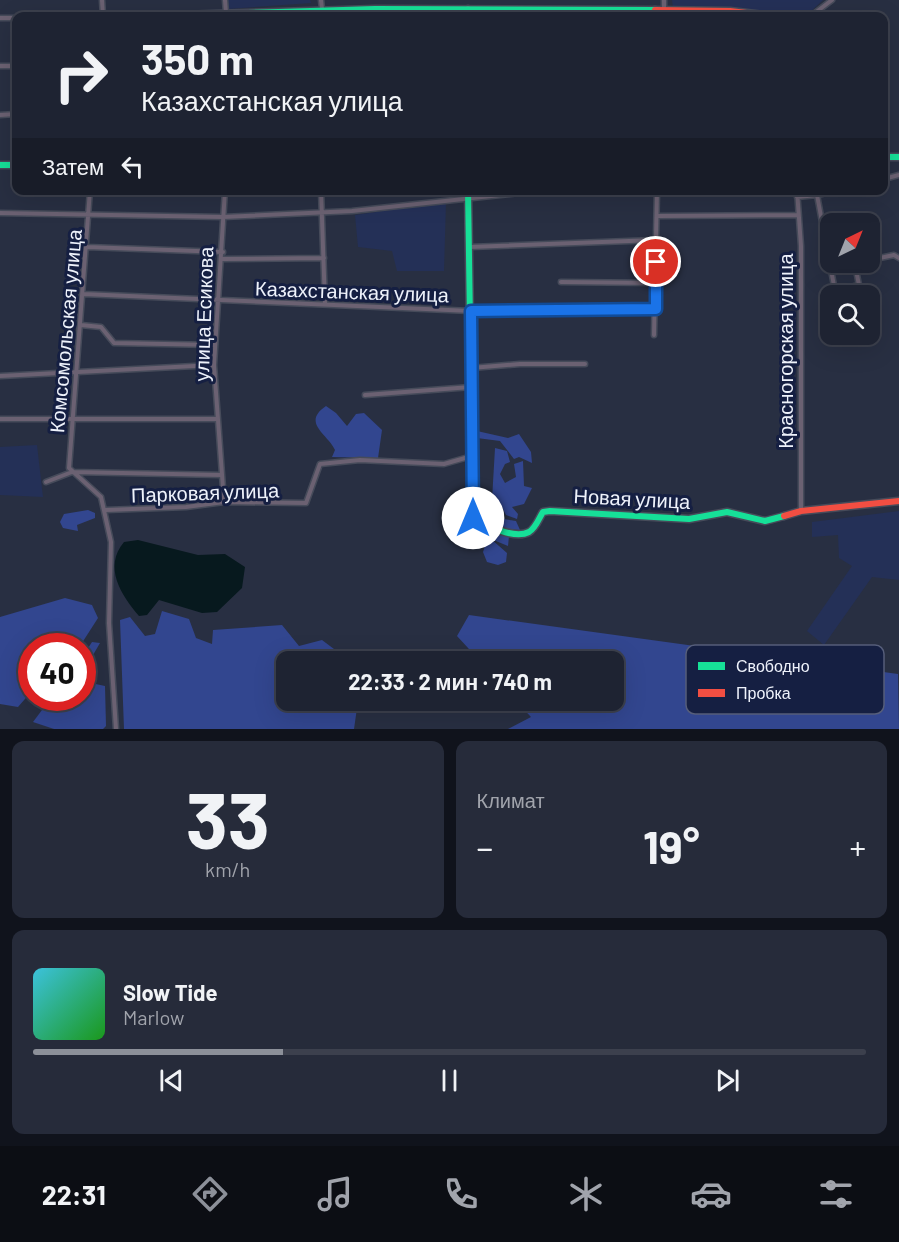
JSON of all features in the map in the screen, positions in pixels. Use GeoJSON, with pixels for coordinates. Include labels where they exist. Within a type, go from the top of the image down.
{"type":"FeatureCollection","features":[{"type":"Feature","properties":{"kind":"street"},"geometry":{"type":"LineString","coordinates":[[321,0],[322,9]]}},
{"type":"Feature","properties":{"kind":"street"},"geometry":{"type":"LineString","coordinates":[[816,12],[832,0]]}},
{"type":"Feature","properties":{"kind":"street"},"geometry":{"type":"LineString","coordinates":[[275,12],[468,7],[504,3],[635,12]]}},
{"type":"Feature","properties":{"kind":"street"},"geometry":{"type":"LineString","coordinates":[[468,7],[468,12]]}},
{"type":"Feature","properties":{"kind":"street","name":"Комсомольская улица"},"geometry":{"type":"LineString","coordinates":[[72,472],[69,468],[90,195]]}},
{"type":"Feature","properties":{"kind":"street","name":"улица Есикова"},"geometry":{"type":"LineString","coordinates":[[224,502],[214,366],[223,252],[225,195]]}},
{"type":"Feature","properties":{"kind":"street"},"geometry":{"type":"LineString","coordinates":[[321,195],[320,207],[324,213],[325,304]]}},
{"type":"Feature","properties":{"kind":"street"},"geometry":{"type":"LineString","coordinates":[[0,213],[223,217],[324,213],[460,195]]}},
{"type":"Feature","properties":{"kind":"street"},"geometry":{"type":"LineString","coordinates":[[468,195],[473,455]]}},
{"type":"Feature","properties":{"kind":"street"},"geometry":{"type":"LineString","coordinates":[[654,335],[657,283],[657,195]]}},
{"type":"Feature","properties":{"kind":"street"},"geometry":{"type":"LineString","coordinates":[[797,197],[817,195],[820,213]]}},
{"type":"Feature","properties":{"kind":"street","name":"Красногорская улица"},"geometry":{"type":"LineString","coordinates":[[797,197],[801,246],[801,511]]}},
{"type":"Feature","properties":{"kind":"street"},"geometry":{"type":"LineString","coordinates":[[658,216],[798,215]]}},
{"type":"Feature","properties":{"kind":"street"},"geometry":{"type":"LineString","coordinates":[[470,247],[656,240]]}},
{"type":"Feature","properties":{"kind":"street"},"geometry":{"type":"LineString","coordinates":[[87,247],[223,252]]}},
{"type":"Feature","properties":{"kind":"street"},"geometry":{"type":"LineString","coordinates":[[880,258],[894,255],[899,258]]}},
{"type":"Feature","properties":{"kind":"street"},"geometry":{"type":"LineString","coordinates":[[222,259],[324,258]]}},
{"type":"Feature","properties":{"kind":"street"},"geometry":{"type":"LineString","coordinates":[[832,273],[835,291],[859,285],[857,273]]}},
{"type":"Feature","properties":{"kind":"street"},"geometry":{"type":"LineString","coordinates":[[561,282],[657,283]]}},
{"type":"Feature","properties":{"kind":"street","name":"Казахстанская улица"},"geometry":{"type":"LineString","coordinates":[[82,294],[471,311],[656,309]]}},
{"type":"Feature","properties":{"kind":"street"},"geometry":{"type":"LineString","coordinates":[[81,325],[101,327],[114,343],[215,345]]}},
{"type":"Feature","properties":{"kind":"street"},"geometry":{"type":"LineString","coordinates":[[471,368],[520,364],[585,364]]}},
{"type":"Feature","properties":{"kind":"street"},"geometry":{"type":"LineString","coordinates":[[0,376],[214,366]]}},
{"type":"Feature","properties":{"kind":"street"},"geometry":{"type":"LineString","coordinates":[[365,395],[472,387]]}},
{"type":"Feature","properties":{"kind":"street"},"geometry":{"type":"LineString","coordinates":[[0,419],[218,419]]}},
{"type":"Feature","properties":{"kind":"street","name":"Новая улица"},"geometry":{"type":"LineString","coordinates":[[473,455],[473,518],[484,525],[524,533],[532,530],[543,512],[550,511],[688,519],[727,512],[765,520],[801,511]]}},
{"type":"Feature","properties":{"kind":"street","name":"Парковая улица"},"geometry":{"type":"LineString","coordinates":[[106,510],[186,507],[224,502],[306,503],[320,464],[360,460],[444,464],[473,455]]}},
{"type":"Feature","properties":{"kind":"street"},"geometry":{"type":"LineString","coordinates":[[46,482],[72,472],[222,475]]}},
{"type":"Feature","properties":{"kind":"street"},"geometry":{"type":"LineString","coordinates":[[72,472],[100,497],[106,510],[111,542],[110,623],[116,729]]}},
{"type":"Feature","properties":{"kind":"street"},"geometry":{"type":"LineString","coordinates":[[801,511],[899,501]]}},
{"type":"Feature","properties":{"kind":"shaded area"},"geometry":{"type":"Polygon","coordinates":[[[228,0],[310,0],[311,3],[228,9],[228,0]]]}},
{"type":"Feature","properties":{"kind":"shaded area"},"geometry":{"type":"Polygon","coordinates":[[[672,0],[823,0],[810,12],[673,8],[672,0]]]}},
{"type":"Feature","properties":{"kind":"shaded area"},"geometry":{"type":"Polygon","coordinates":[[[446,202],[444,271],[397,271],[392,251],[358,247],[355,215],[446,202]]]}},
{"type":"Feature","properties":{"kind":"shaded area"},"geometry":{"type":"Polygon","coordinates":[[[326,406],[336,413],[347,426],[356,414],[364,413],[382,430],[378,458],[332,457],[335,450],[316,423],[319,412],[326,406]]]}},
{"type":"Feature","properties":{"kind":"shaded area"},"geometry":{"type":"Polygon","coordinates":[[[477,431],[508,438],[519,434],[531,452],[532,463],[519,457],[514,459],[500,441],[477,438],[477,431]]]}},
{"type":"Feature","properties":{"kind":"shaded area"},"geometry":{"type":"Polygon","coordinates":[[[37,445],[43,497],[0,495],[0,447],[37,445]]]}},
{"type":"Feature","properties":{"kind":"shaded area"},"geometry":{"type":"Polygon","coordinates":[[[495,448],[507,451],[510,462],[505,464],[500,474],[505,483],[516,477],[514,464],[523,461],[524,486],[532,488],[524,504],[512,507],[518,514],[517,519],[506,515],[501,505],[495,505],[492,500],[495,448]]]}},
{"type":"Feature","properties":{"kind":"shaded area"},"geometry":{"type":"Polygon","coordinates":[[[499,508],[504,519],[516,521],[520,530],[508,529],[480,518],[481,513],[499,508]]]}},
{"type":"Feature","properties":{"kind":"shaded area"},"geometry":{"type":"Polygon","coordinates":[[[88,510],[95,513],[95,518],[77,525],[78,531],[63,528],[60,522],[64,514],[88,510]]]}},
{"type":"Feature","properties":{"kind":"shaded area"},"geometry":{"type":"Polygon","coordinates":[[[899,511],[899,580],[872,577],[824,645],[807,631],[852,566],[839,558],[838,535],[812,537],[812,522],[899,511]]]}},
{"type":"Feature","properties":{"kind":"shaded area"},"geometry":{"type":"Polygon","coordinates":[[[495,530],[509,536],[508,546],[491,539],[507,553],[506,562],[498,565],[487,562],[483,552],[486,543],[482,534],[495,530]]]}},
{"type":"Feature","properties":{"kind":"shaded area"},"geometry":{"type":"Polygon","coordinates":[[[138,540],[198,555],[225,554],[245,567],[242,588],[217,612],[202,613],[159,600],[147,615],[139,616],[121,590],[115,571],[118,551],[124,542],[138,540]]]}},
{"type":"Feature","properties":{"kind":"shaded area"},"geometry":{"type":"Polygon","coordinates":[[[65,598],[92,605],[98,618],[88,633],[18,633],[18,670],[16,671],[18,674],[18,707],[0,704],[0,617],[65,598]]]}},
{"type":"Feature","properties":{"kind":"shaded area"},"geometry":{"type":"Polygon","coordinates":[[[162,611],[189,619],[196,638],[212,644],[213,630],[282,625],[299,646],[322,640],[337,651],[276,651],[276,711],[357,711],[354,729],[124,729],[120,620],[130,617],[145,636],[155,634],[162,611]]]}},
{"type":"Feature","properties":{"kind":"shaded area"},"geometry":{"type":"Polygon","coordinates":[[[469,615],[687,645],[686,714],[884,714],[884,672],[898,674],[899,729],[508,729],[531,717],[525,711],[624,711],[624,651],[471,651],[457,636],[469,615]]]}},
{"type":"Feature","properties":{"kind":"shaded area"},"geometry":{"type":"Polygon","coordinates":[[[96,684],[105,686],[106,726],[103,729],[54,729],[33,722],[41,711],[96,711],[96,684]]]}},
{"type":"Feature","properties":{"kind":"traffic: fast"},"geometry":{"type":"LineString","coordinates":[[277,12],[375,9],[655,10]]}},
{"type":"Feature","properties":{"kind":"traffic: fast"},"geometry":{"type":"LineString","coordinates":[[888,157],[899,157]]}},
{"type":"Feature","properties":{"kind":"traffic: fast"},"geometry":{"type":"LineString","coordinates":[[0,165],[12,165]]}},
{"type":"Feature","properties":{"kind":"traffic: fast"},"geometry":{"type":"LineString","coordinates":[[468,195],[473,518],[500,531],[523,534],[531,530],[543,512],[550,511],[689,519],[727,512],[765,521],[784,516]]}},
{"type":"Feature","properties":{"kind":"traffic: jam"},"geometry":{"type":"LineString","coordinates":[[655,10],[738,12]]}},
{"type":"Feature","properties":{"kind":"traffic: jam"},"geometry":{"type":"LineString","coordinates":[[784,516],[801,511],[899,501]]}},
{"type":"Feature","properties":{"kind":"route"},"geometry":{"type":"LineString","coordinates":[[473,518],[471,311],[656,309],[656,262]]}}]}
